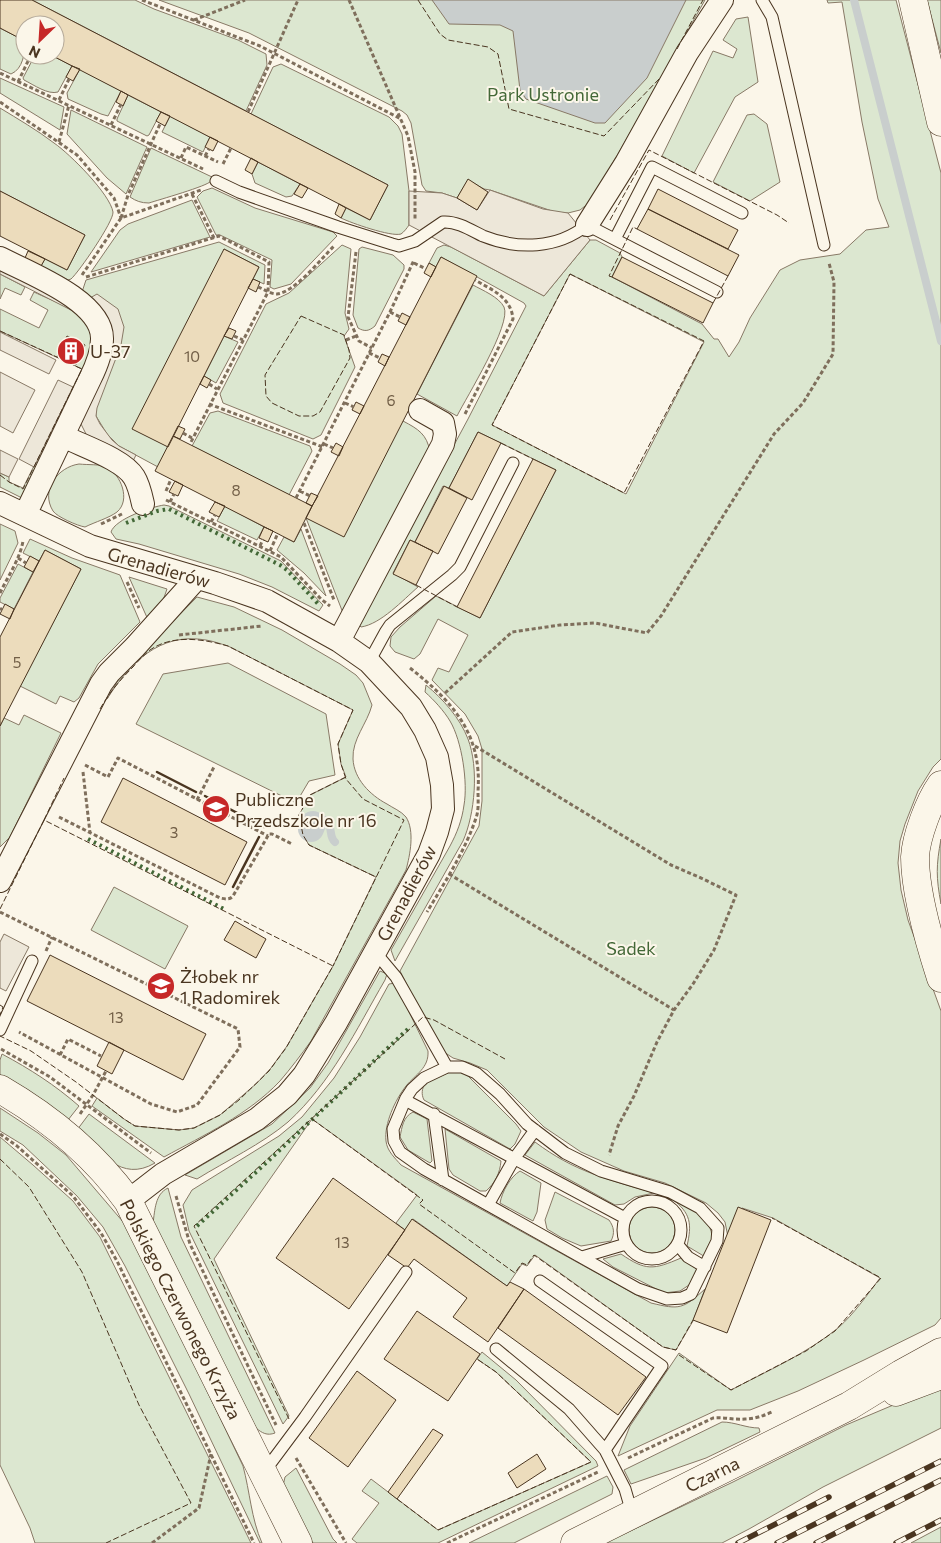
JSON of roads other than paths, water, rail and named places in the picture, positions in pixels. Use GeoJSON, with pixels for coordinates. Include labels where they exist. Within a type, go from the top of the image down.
{"type":"FeatureCollection","features":[{"type":"Feature","properties":{"kind":"street"},"geometry":{"type":"LineString","coordinates":[[587,225],[626,162],[687,53],[722,0]]}},
{"type":"Feature","properties":{"kind":"street"},"geometry":{"type":"LineString","coordinates":[[913,0],[941,122]]}},
{"type":"Feature","properties":{"kind":"street"},"geometry":{"type":"LineString","coordinates":[[0,258],[82,302],[98,322],[103,337],[98,362],[25,523]]}},
{"type":"Feature","properties":{"kind":"street"},"geometry":{"type":"LineString","coordinates":[[339,641],[443,444],[445,434],[443,423],[420,410]]}},
{"type":"Feature","properties":{"kind":"street"},"geometry":{"type":"LineString","coordinates":[[63,436],[108,458],[131,472],[136,479],[143,504]]}},
{"type":"Feature","properties":{"kind":"street","name":"Grenadierów"},"geometry":{"type":"LineString","coordinates":[[0,503],[25,523],[73,538],[90,546],[267,601],[339,641],[369,662],[410,707],[425,730],[437,758],[442,786],[443,809],[438,832],[429,854],[336,1023],[304,1075],[287,1095],[257,1119],[163,1174],[128,1201]]}},
{"type":"Feature","properties":{"kind":"street"},"geometry":{"type":"LineString","coordinates":[[0,881],[101,684],[197,578]]}},
{"type":"Feature","properties":{"kind":"street"},"geometry":{"type":"LineString","coordinates":[[941,785],[926,816],[918,839],[915,856],[920,899],[932,951],[941,978]]}},
{"type":"Feature","properties":{"kind":"street"},"geometry":{"type":"LineString","coordinates":[[920,899],[941,941]]}},
{"type":"Feature","properties":{"kind":"street","name":"Polskiego Czerwonego Krzyża"},"geometry":{"type":"LineString","coordinates":[[0,1089],[77,1144],[111,1177],[128,1201],[298,1543]]}},
{"type":"Feature","properties":{"kind":"street","name":"Czarna"},"geometry":{"type":"LineString","coordinates":[[575,1543],[849,1406],[941,1352]]}},
{"type":"Feature","properties":{"kind":"street","name":"Czarna"},"geometry":{"type":"LineString","coordinates":[[849,1406],[902,1390],[941,1375]]}},
{"type":"Feature","properties":{"kind":"lane"},"geometry":{"type":"LineString","coordinates":[[762,0],[772,18],[824,245]]}},
{"type":"Feature","properties":{"kind":"lane"},"geometry":{"type":"LineString","coordinates":[[615,239],[652,167],[742,213]]}},
{"type":"Feature","properties":{"kind":"lane"},"geometry":{"type":"LineString","coordinates":[[213,176],[228,188],[400,246],[415,241],[443,222],[458,224],[499,242],[531,246],[551,243],[573,235],[587,225],[717,292]]}},
{"type":"Feature","properties":{"kind":"lane"},"geometry":{"type":"LineString","coordinates":[[369,662],[390,625],[460,567],[513,463]]}},
{"type":"Feature","properties":{"kind":"lane"},"geometry":{"type":"LineString","coordinates":[[375,952],[396,977],[446,1066]]}},
{"type":"Feature","properties":{"kind":"lane"},"geometry":{"type":"LineString","coordinates":[[5,1029],[32,961]]}},
{"type":"Feature","properties":{"kind":"lane"},"geometry":{"type":"LineString","coordinates":[[446,1066],[462,1067],[476,1073],[500,1094],[527,1124],[565,1153],[601,1171],[670,1192],[700,1208],[718,1228],[717,1241],[691,1294],[682,1298],[667,1299],[638,1289],[443,1180],[410,1161],[400,1152],[394,1141],[393,1129],[405,1100],[412,1089],[424,1078],[446,1066]]}},
{"type":"Feature","properties":{"kind":"lane"},"geometry":{"type":"LineString","coordinates":[[405,1100],[625,1218]]}},
{"type":"Feature","properties":{"kind":"lane"},"geometry":{"type":"LineString","coordinates":[[434,1114],[443,1180]]}},
{"type":"Feature","properties":{"kind":"lane"},"geometry":{"type":"LineString","coordinates":[[488,1205],[514,1159],[535,1130]]}},
{"type":"Feature","properties":{"kind":"lane"},"geometry":{"type":"LineString","coordinates":[[647,1200],[664,1202],[678,1214],[682,1228],[678,1245],[669,1255],[656,1259],[645,1259],[634,1254],[624,1240],[623,1226],[625,1218],[630,1210],[647,1200]]}},
{"type":"Feature","properties":{"kind":"lane"},"geometry":{"type":"LineString","coordinates":[[582,1258],[626,1244]]}},
{"type":"Feature","properties":{"kind":"lane"},"geometry":{"type":"LineString","coordinates":[[678,1245],[688,1257],[705,1267]]}},
{"type":"Feature","properties":{"kind":"lane"},"geometry":{"type":"LineString","coordinates":[[263,1474],[406,1272]]}},
{"type":"Feature","properties":{"kind":"lane"},"geometry":{"type":"LineString","coordinates":[[540,1281],[662,1366],[605,1450]]}},
{"type":"Feature","properties":{"kind":"lane"},"geometry":{"type":"LineString","coordinates":[[496,1348],[569,1409],[605,1450],[625,1489],[632,1513]]}},
{"type":"Feature","properties":{"kind":"waterway"},"geometry":{"type":"LineString","coordinates":[[854,0],[941,341]]}},
{"type":"Feature","properties":{"kind":"waterway"},"geometry":{"type":"LineString","coordinates":[[325,820],[335,842]]}},
{"type":"Feature","properties":{"kind":"waterway"},"geometry":{"type":"LineString","coordinates":[[311,829],[313,824]]}},
{"type":"Feature","properties":{"kind":"railway"},"geometry":{"type":"LineString","coordinates":[[777,1543],[941,1461]]}},
{"type":"Feature","properties":{"kind":"railway"},"geometry":{"type":"LineString","coordinates":[[816,1543],[941,1480]]}},
{"type":"Feature","properties":{"kind":"railway"},"geometry":{"type":"LineString","coordinates":[[738,1543],[829,1497]]}},
{"type":"Feature","properties":{"kind":"railway"},"geometry":{"type":"LineString","coordinates":[[896,1543],[941,1520]]}},
{"type":"Feature","properties":{"kind":"place","name":"U-37"},"geometry":{"type":"Point","coordinates":[71,351]}},
{"type":"Feature","properties":{"kind":"place","name":"Publiczne Przedszkole nr 16"},"geometry":{"type":"Point","coordinates":[216,809]}},
{"type":"Feature","properties":{"kind":"place","name":"Żłobek nr 1 Radomirek"},"geometry":{"type":"Point","coordinates":[161,986]}},
{"type":"Feature","properties":{"kind":"park label","name":"Park Ustronie"},"geometry":{"type":"Point","coordinates":[543,94]}},
{"type":"Feature","properties":{"kind":"park label","name":"Sadek"},"geometry":{"type":"Point","coordinates":[631,948]}}]}
